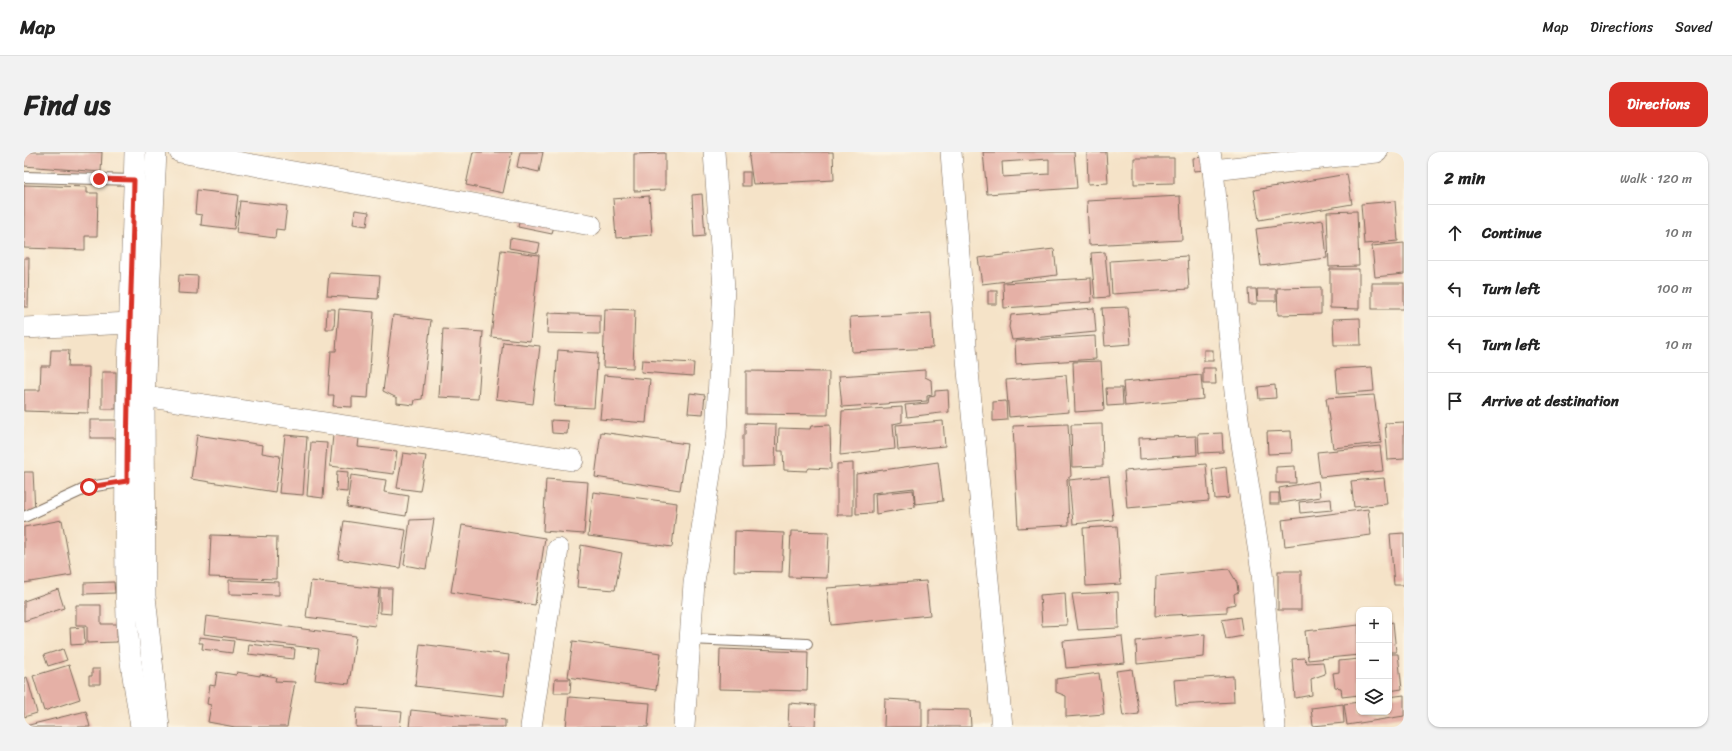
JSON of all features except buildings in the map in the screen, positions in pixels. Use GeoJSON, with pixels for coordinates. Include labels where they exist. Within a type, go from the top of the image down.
{"type":"FeatureCollection","features":[{"type":"Feature","properties":{"kind":"street"},"geometry":{"type":"LineString","coordinates":[[135,152],[131,323],[127,394],[127,621],[141,727]]}},
{"type":"Feature","properties":{"kind":"street"},"geometry":{"type":"LineString","coordinates":[[156,152],[144,396],[145,608],[159,727]]}},
{"type":"Feature","properties":{"kind":"street"},"geometry":{"type":"LineString","coordinates":[[180,152],[591,225]]}},
{"type":"Feature","properties":{"kind":"street"},"geometry":{"type":"LineString","coordinates":[[684,727],[694,583],[716,434],[724,288],[714,152]]}},
{"type":"Feature","properties":{"kind":"street"},"geometry":{"type":"LineString","coordinates":[[951,152],[968,371],[1002,727]]}},
{"type":"Feature","properties":{"kind":"street"},"geometry":{"type":"LineString","coordinates":[[1275,727],[1262,572],[1237,412],[1212,161],[1377,152]]}},
{"type":"Feature","properties":{"kind":"street"},"geometry":{"type":"LineString","coordinates":[[24,328],[131,323]]}},
{"type":"Feature","properties":{"kind":"street"},"geometry":{"type":"LineString","coordinates":[[144,396],[573,460]]}},
{"type":"Feature","properties":{"kind":"street"},"geometry":{"type":"LineString","coordinates":[[531,727],[558,549]]}},
{"type":"Feature","properties":{"kind":"lane"},"geometry":{"type":"LineString","coordinates":[[24,176],[134,180]]}},
{"type":"Feature","properties":{"kind":"lane"},"geometry":{"type":"LineString","coordinates":[[24,517],[89,487],[127,481]]}},
{"type":"Feature","properties":{"kind":"lane"},"geometry":{"type":"LineString","coordinates":[[690,639],[807,644]]}},
{"type":"Feature","properties":{"kind":"route"},"geometry":{"type":"LineString","coordinates":[[89,487],[127,481],[127,394],[131,323],[134,180],[99,179]]}}]}
